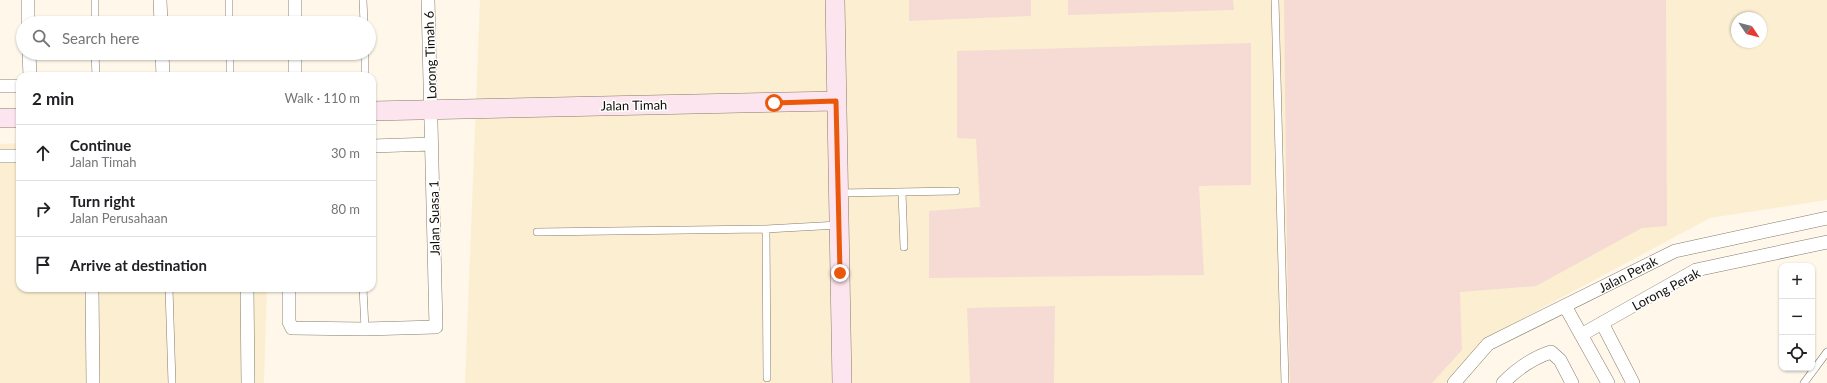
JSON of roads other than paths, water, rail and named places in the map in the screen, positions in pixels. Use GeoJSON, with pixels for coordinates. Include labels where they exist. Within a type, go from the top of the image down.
{"type":"FeatureCollection","features":[{"type":"Feature","properties":{"kind":"street"},"geometry":{"type":"LineString","coordinates":[[28,0],[28,16]]}},
{"type":"Feature","properties":{"kind":"street"},"geometry":{"type":"LineString","coordinates":[[160,0],[161,16]]}},
{"type":"Feature","properties":{"kind":"street"},"geometry":{"type":"LineString","coordinates":[[295,0],[295,16]]}},
{"type":"Feature","properties":{"kind":"street","name":"Lorong Timah 6"},"geometry":{"type":"LineString","coordinates":[[428,0],[432,109]]}},
{"type":"Feature","properties":{"kind":"street"},"geometry":{"type":"LineString","coordinates":[[835,0],[842,383]]}},
{"type":"Feature","properties":{"kind":"street"},"geometry":{"type":"LineString","coordinates":[[29,60],[30,72]]}},
{"type":"Feature","properties":{"kind":"street"},"geometry":{"type":"LineString","coordinates":[[162,60],[163,72]]}},
{"type":"Feature","properties":{"kind":"street"},"geometry":{"type":"LineString","coordinates":[[295,60],[295,72]]}},
{"type":"Feature","properties":{"kind":"street"},"geometry":{"type":"LineString","coordinates":[[0,86],[16,86]]}},
{"type":"Feature","properties":{"kind":"street","name":"Jalan Timah"},"geometry":{"type":"LineString","coordinates":[[376,111],[836,101]]}},
{"type":"Feature","properties":{"kind":"street","name":"Jalan Suasa 1"},"geometry":{"type":"LineString","coordinates":[[365,329],[436,327],[432,109]]}},
{"type":"Feature","properties":{"kind":"street"},"geometry":{"type":"LineString","coordinates":[[0,118],[16,118]]}},
{"type":"Feature","properties":{"kind":"street"},"geometry":{"type":"LineString","coordinates":[[376,146],[432,144]]}},
{"type":"Feature","properties":{"kind":"street"},"geometry":{"type":"LineString","coordinates":[[0,156],[16,156]]}},
{"type":"Feature","properties":{"kind":"street","name":"Jalan Perak"},"geometry":{"type":"LineString","coordinates":[[1454,383],[1488,344],[1675,251],[1827,218]]}},
{"type":"Feature","properties":{"kind":"street","name":"Lorong Perak"},"geometry":{"type":"LineString","coordinates":[[1581,335],[1696,270],[1827,242]]}},
{"type":"Feature","properties":{"kind":"street"},"geometry":{"type":"LineString","coordinates":[[92,292],[93,383]]}},
{"type":"Feature","properties":{"kind":"street"},"geometry":{"type":"LineString","coordinates":[[247,292],[248,383]]}},
{"type":"Feature","properties":{"kind":"street"},"geometry":{"type":"LineString","coordinates":[[289,292],[289,322],[292,328],[365,329]]}},
{"type":"Feature","properties":{"kind":"street"},"geometry":{"type":"LineString","coordinates":[[1565,306],[1608,383]]}},
{"type":"Feature","properties":{"kind":"street"},"geometry":{"type":"LineString","coordinates":[[1602,323],[1633,383]]}},
{"type":"Feature","properties":{"kind":"street"},"geometry":{"type":"LineString","coordinates":[[1505,382],[1515,371],[1538,356],[1551,352],[1560,360],[1572,383]]}},
{"type":"Feature","properties":{"kind":"lane"},"geometry":{"type":"LineString","coordinates":[[95,0],[95,16]]}},
{"type":"Feature","properties":{"kind":"lane"},"geometry":{"type":"LineString","coordinates":[[229,0],[229,16]]}},
{"type":"Feature","properties":{"kind":"lane"},"geometry":{"type":"LineString","coordinates":[[363,0],[364,16]]}},
{"type":"Feature","properties":{"kind":"lane"},"geometry":{"type":"LineString","coordinates":[[1275,0],[1285,383]]}},
{"type":"Feature","properties":{"kind":"lane"},"geometry":{"type":"LineString","coordinates":[[95,60],[96,72]]}},
{"type":"Feature","properties":{"kind":"lane"},"geometry":{"type":"LineString","coordinates":[[230,60],[230,72]]}},
{"type":"Feature","properties":{"kind":"lane"},"geometry":{"type":"LineString","coordinates":[[365,60],[365,72]]}},
{"type":"Feature","properties":{"kind":"lane"},"geometry":{"type":"LineString","coordinates":[[838,193],[956,190]]}},
{"type":"Feature","properties":{"kind":"lane"},"geometry":{"type":"LineString","coordinates":[[902,192],[904,247]]}},
{"type":"Feature","properties":{"kind":"lane"},"geometry":{"type":"LineString","coordinates":[[537,232],[766,229],[839,225]]}},
{"type":"Feature","properties":{"kind":"lane"},"geometry":{"type":"LineString","coordinates":[[766,229],[767,378]]}},
{"type":"Feature","properties":{"kind":"lane"},"geometry":{"type":"LineString","coordinates":[[170,292],[172,383]]}},
{"type":"Feature","properties":{"kind":"lane"},"geometry":{"type":"LineString","coordinates":[[363,292],[365,329]]}},
{"type":"Feature","properties":{"kind":"lane"},"geometry":{"type":"LineString","coordinates":[[1804,383],[1827,352]]}}]}
